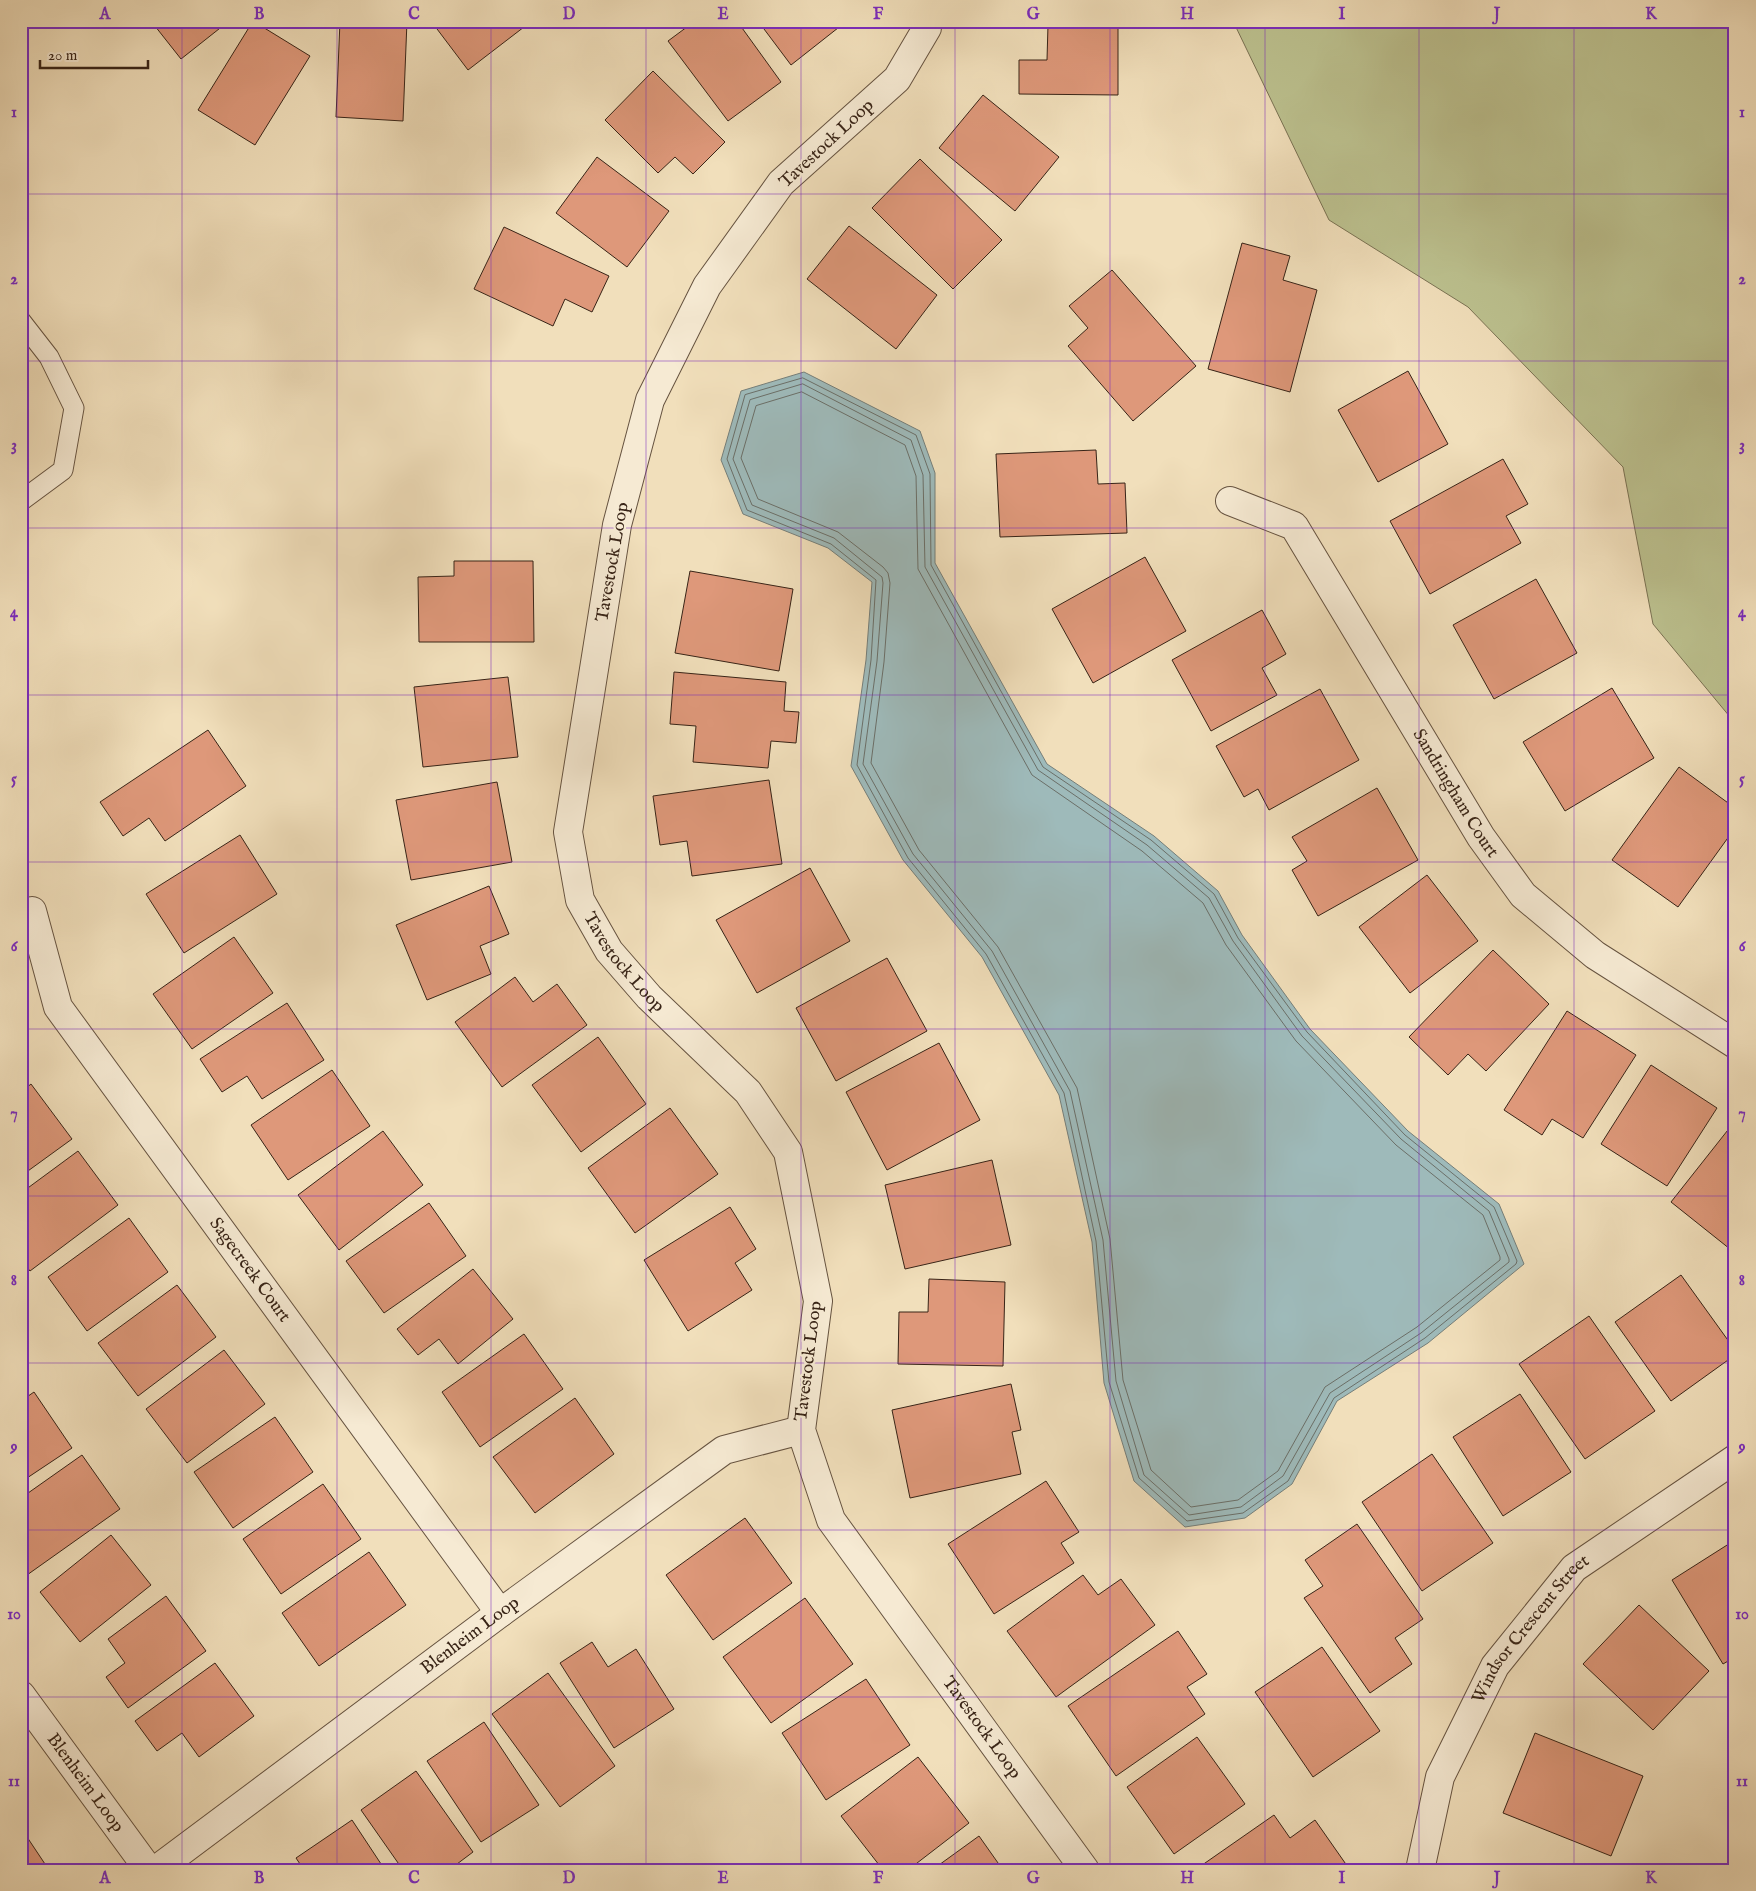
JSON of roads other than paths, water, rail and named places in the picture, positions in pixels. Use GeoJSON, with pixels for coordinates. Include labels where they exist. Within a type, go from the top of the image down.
{"type":"FeatureCollection","features":[{"type":"Feature","properties":{"kind":"street","name":"Tavestock Loop"},"geometry":{"type":"LineString","coordinates":[[926,21],[927,28],[897,79],[781,183],[707,286],[650,400],[617,524],[568,832],[580,900],[609,952],[649,997],[748,1092],[788,1152],[818,1301],[801,1430],[831,1520],[1085,1870]]}},
{"type":"Feature","properties":{"kind":"street","name":"Sandringham Court"},"geometry":{"type":"LineString","coordinates":[[1230,501],[1294,526],[1480,837],[1522,895],[1594,955],[1735,1044]]}},
{"type":"Feature","properties":{"kind":"street","name":"Sagecreek Court"},"geometry":{"type":"LineString","coordinates":[[32,911],[58,1007],[500,1613]]}},
{"type":"Feature","properties":{"kind":"street","name":"Blenheim Loop"},"geometry":{"type":"LineString","coordinates":[[156,1870],[500,1613],[724,1450],[801,1430]]}},
{"type":"Feature","properties":{"kind":"street","name":"Windsor Crescent Street"},"geometry":{"type":"LineString","coordinates":[[1420,1870],[1440,1777],[1495,1666],[1574,1568],[1735,1460]]}},
{"type":"Feature","properties":{"kind":"street","name":"Blenheim Loop"},"geometry":{"type":"LineString","coordinates":[[21,1695],[149,1870]]}},
{"type":"Feature","properties":{"kind":"lane"},"geometry":{"type":"LineString","coordinates":[[21,321],[49,357],[74,408],[63,470],[21,501]]}},
{"type":"Feature","properties":{"kind":"water"},"geometry":{"type":"Polygon","coordinates":[[[804,372],[920,431],[935,473],[935,563],[1047,764],[1154,836],[1218,891],[1242,935],[1310,1029],[1408,1131],[1499,1204],[1524,1264],[1428,1343],[1337,1401],[1292,1484],[1245,1518],[1185,1527],[1134,1481],[1104,1383],[1092,1242],[1059,1095],[982,957],[903,860],[851,766],[866,660],[872,582],[828,548],[743,514],[721,460],[741,391],[804,372]]]}}]}
